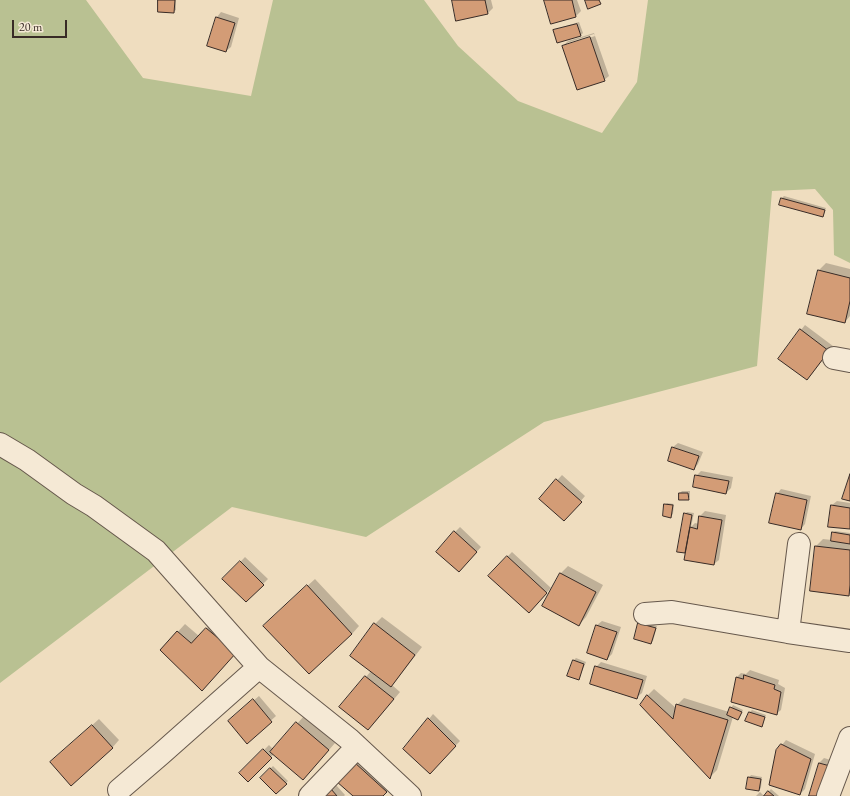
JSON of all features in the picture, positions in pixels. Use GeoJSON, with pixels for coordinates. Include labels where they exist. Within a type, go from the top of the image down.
{"type":"FeatureCollection","features":[{"type":"Feature","properties":{"kind":"street"},"geometry":{"type":"LineString","coordinates":[[0,444],[27,460],[156,551],[259,667],[349,738],[410,796]]}},
{"type":"Feature","properties":{"kind":"street"},"geometry":{"type":"LineString","coordinates":[[788,632],[799,544]]}},
{"type":"Feature","properties":{"kind":"street"},"geometry":{"type":"LineString","coordinates":[[645,614],[672,612],[850,641]]}},
{"type":"Feature","properties":{"kind":"street"},"geometry":{"type":"LineString","coordinates":[[119,790],[259,667]]}},
{"type":"Feature","properties":{"kind":"street"},"geometry":{"type":"LineString","coordinates":[[838,785],[850,738]]}},
{"type":"Feature","properties":{"kind":"street"},"geometry":{"type":"LineString","coordinates":[[310,796],[357,747]]}},
{"type":"Feature","properties":{"kind":"green space"},"geometry":{"type":"Polygon","coordinates":[[[0,0],[86,0],[143,78],[251,96],[273,0],[424,0],[458,46],[518,101],[602,133],[637,82],[648,0],[850,0],[850,263],[834,255],[833,210],[815,189],[772,191],[757,366],[544,422],[366,537],[232,507],[0,683],[0,0]]]}},
{"type":"Feature","properties":{"kind":"building"},"geometry":{"type":"Polygon","coordinates":[[[158,0],[175,0],[174,13],[158,12],[158,0]]]}},
{"type":"Feature","properties":{"kind":"building"},"geometry":{"type":"Polygon","coordinates":[[[452,0],[485,0],[488,14],[456,21],[452,0]]]}},
{"type":"Feature","properties":{"kind":"building"},"geometry":{"type":"Polygon","coordinates":[[[544,0],[572,0],[576,17],[551,24],[544,0]]]}},
{"type":"Feature","properties":{"kind":"building"},"geometry":{"type":"Polygon","coordinates":[[[585,0],[599,0],[601,4],[588,9],[585,0]]]}},
{"type":"Feature","properties":{"kind":"building"},"geometry":{"type":"Polygon","coordinates":[[[216,17],[235,23],[226,52],[207,46],[216,17]]]}},
{"type":"Feature","properties":{"kind":"building"},"geometry":{"type":"Polygon","coordinates":[[[577,24],[581,36],[557,43],[553,30],[577,24]]]}},
{"type":"Feature","properties":{"kind":"building"},"geometry":{"type":"Polygon","coordinates":[[[590,37],[605,81],[577,90],[562,46],[590,37]]]}},
{"type":"Feature","properties":{"kind":"building"},"geometry":{"type":"Polygon","coordinates":[[[781,198],[825,210],[823,217],[779,205],[781,198]]]}},
{"type":"Feature","properties":{"kind":"building"},"geometry":{"type":"Polygon","coordinates":[[[818,270],[850,278],[850,301],[845,323],[807,314],[818,270]]]}},
{"type":"Feature","properties":{"kind":"building"},"geometry":{"type":"Polygon","coordinates":[[[800,329],[829,351],[807,380],[778,359],[800,329]]]}},
{"type":"Feature","properties":{"kind":"building"},"geometry":{"type":"Polygon","coordinates":[[[672,447],[699,456],[694,470],[668,461],[672,447]]]}},
{"type":"Feature","properties":{"kind":"building"},"geometry":{"type":"Polygon","coordinates":[[[850,474],[850,501],[842,499],[850,474]]]}},
{"type":"Feature","properties":{"kind":"building"},"geometry":{"type":"Polygon","coordinates":[[[695,475],[729,481],[726,494],[693,487],[695,475]]]}},
{"type":"Feature","properties":{"kind":"building"},"geometry":{"type":"Polygon","coordinates":[[[556,479],[582,502],[564,521],[539,499],[556,479]]]}},
{"type":"Feature","properties":{"kind":"building"},"geometry":{"type":"Polygon","coordinates":[[[679,493],[688,493],[689,500],[679,500],[679,493]]]}},
{"type":"Feature","properties":{"kind":"building"},"geometry":{"type":"Polygon","coordinates":[[[776,493],[807,500],[801,530],[769,523],[776,493]]]}},
{"type":"Feature","properties":{"kind":"building"},"geometry":{"type":"Polygon","coordinates":[[[664,504],[673,505],[671,518],[663,516],[664,504]]]}},
{"type":"Feature","properties":{"kind":"building"},"geometry":{"type":"Polygon","coordinates":[[[831,505],[850,508],[850,529],[828,527],[831,505]]]}},
{"type":"Feature","properties":{"kind":"building"},"geometry":{"type":"Polygon","coordinates":[[[684,513],[692,515],[685,553],[677,552],[684,513]]]}},
{"type":"Feature","properties":{"kind":"building"},"geometry":{"type":"Polygon","coordinates":[[[699,516],[722,520],[714,565],[684,560],[690,527],[697,529],[699,516]]]}},
{"type":"Feature","properties":{"kind":"building"},"geometry":{"type":"Polygon","coordinates":[[[454,531],[477,552],[459,572],[436,552],[454,531]]]}},
{"type":"Feature","properties":{"kind":"building"},"geometry":{"type":"Polygon","coordinates":[[[832,532],[850,535],[850,544],[831,541],[832,532]]]}},
{"type":"Feature","properties":{"kind":"building"},"geometry":{"type":"Polygon","coordinates":[[[815,546],[850,550],[849,596],[810,591],[815,546]]]}},
{"type":"Feature","properties":{"kind":"building"},"geometry":{"type":"Polygon","coordinates":[[[507,556],[547,593],[529,613],[488,576],[507,556]]]}},
{"type":"Feature","properties":{"kind":"building"},"geometry":{"type":"Polygon","coordinates":[[[240,561],[264,585],[246,602],[222,579],[240,561]]]}},
{"type":"Feature","properties":{"kind":"building"},"geometry":{"type":"Polygon","coordinates":[[[560,573],[596,592],[579,626],[542,606],[560,573]]]}},
{"type":"Feature","properties":{"kind":"building"},"geometry":{"type":"Polygon","coordinates":[[[307,585],[352,634],[309,674],[263,626],[307,585]]]}},
{"type":"Feature","properties":{"kind":"building"},"geometry":{"type":"Polygon","coordinates":[[[374,623],[415,655],[391,687],[350,656],[374,623]]]}},
{"type":"Feature","properties":{"kind":"building"},"geometry":{"type":"Polygon","coordinates":[[[638,623],[656,628],[651,644],[634,639],[638,623]]]}},
{"type":"Feature","properties":{"kind":"building"},"geometry":{"type":"Polygon","coordinates":[[[596,625],[617,632],[607,660],[587,653],[596,625]]]}},
{"type":"Feature","properties":{"kind":"building"},"geometry":{"type":"Polygon","coordinates":[[[206,628],[236,653],[202,691],[160,650],[177,631],[191,643],[206,628]]]}},
{"type":"Feature","properties":{"kind":"building"},"geometry":{"type":"Polygon","coordinates":[[[573,660],[584,664],[579,680],[567,676],[573,660]]]}},
{"type":"Feature","properties":{"kind":"building"},"geometry":{"type":"Polygon","coordinates":[[[595,666],[643,680],[637,699],[590,684],[595,666]]]}},
{"type":"Feature","properties":{"kind":"building"},"geometry":{"type":"Polygon","coordinates":[[[744,675],[775,685],[774,689],[781,692],[777,715],[731,702],[736,677],[743,679],[744,675]]]}},
{"type":"Feature","properties":{"kind":"building"},"geometry":{"type":"Polygon","coordinates":[[[365,676],[394,699],[368,730],[339,707],[365,676]]]}},
{"type":"Feature","properties":{"kind":"building"},"geometry":{"type":"Polygon","coordinates":[[[647,695],[673,719],[676,704],[728,720],[710,779],[640,705],[647,695]]]}},
{"type":"Feature","properties":{"kind":"building"},"geometry":{"type":"Polygon","coordinates":[[[253,699],[272,722],[247,744],[228,721],[253,699]]]}},
{"type":"Feature","properties":{"kind":"building"},"geometry":{"type":"Polygon","coordinates":[[[730,707],[742,712],[738,720],[727,715],[730,707]]]}},
{"type":"Feature","properties":{"kind":"building"},"geometry":{"type":"Polygon","coordinates":[[[749,712],[765,717],[762,727],[745,721],[749,712]]]}},
{"type":"Feature","properties":{"kind":"building"},"geometry":{"type":"Polygon","coordinates":[[[428,718],[456,746],[430,774],[403,749],[428,718]]]}},
{"type":"Feature","properties":{"kind":"building"},"geometry":{"type":"Polygon","coordinates":[[[296,722],[329,750],[303,780],[270,752],[296,722]]]}},
{"type":"Feature","properties":{"kind":"building"},"geometry":{"type":"Polygon","coordinates":[[[92,725],[113,748],[71,786],[50,762],[92,725]]]}},
{"type":"Feature","properties":{"kind":"building"},"geometry":{"type":"Polygon","coordinates":[[[781,744],[811,759],[800,795],[769,785],[776,750],[781,744]]]}},
{"type":"Feature","properties":{"kind":"building"},"geometry":{"type":"Polygon","coordinates":[[[263,749],[272,758],[248,782],[239,773],[263,749]]]}},
{"type":"Feature","properties":{"kind":"building"},"geometry":{"type":"Polygon","coordinates":[[[354,762],[387,792],[383,796],[353,796],[336,781],[354,762]]]}},
{"type":"Feature","properties":{"kind":"building"},"geometry":{"type":"Polygon","coordinates":[[[819,763],[830,766],[821,796],[809,796],[819,763]]]}},
{"type":"Feature","properties":{"kind":"building"},"geometry":{"type":"Polygon","coordinates":[[[270,768],[287,784],[276,794],[260,778],[270,768]]]}},
{"type":"Feature","properties":{"kind":"building"},"geometry":{"type":"Polygon","coordinates":[[[748,777],[761,779],[759,791],[746,789],[748,777]]]}},
{"type":"Feature","properties":{"kind":"building"},"geometry":{"type":"Polygon","coordinates":[[[331,789],[337,796],[324,796],[331,789]]]}},
{"type":"Feature","properties":{"kind":"building"},"geometry":{"type":"Polygon","coordinates":[[[768,791],[774,796],[764,796],[768,791]]]}}]}
